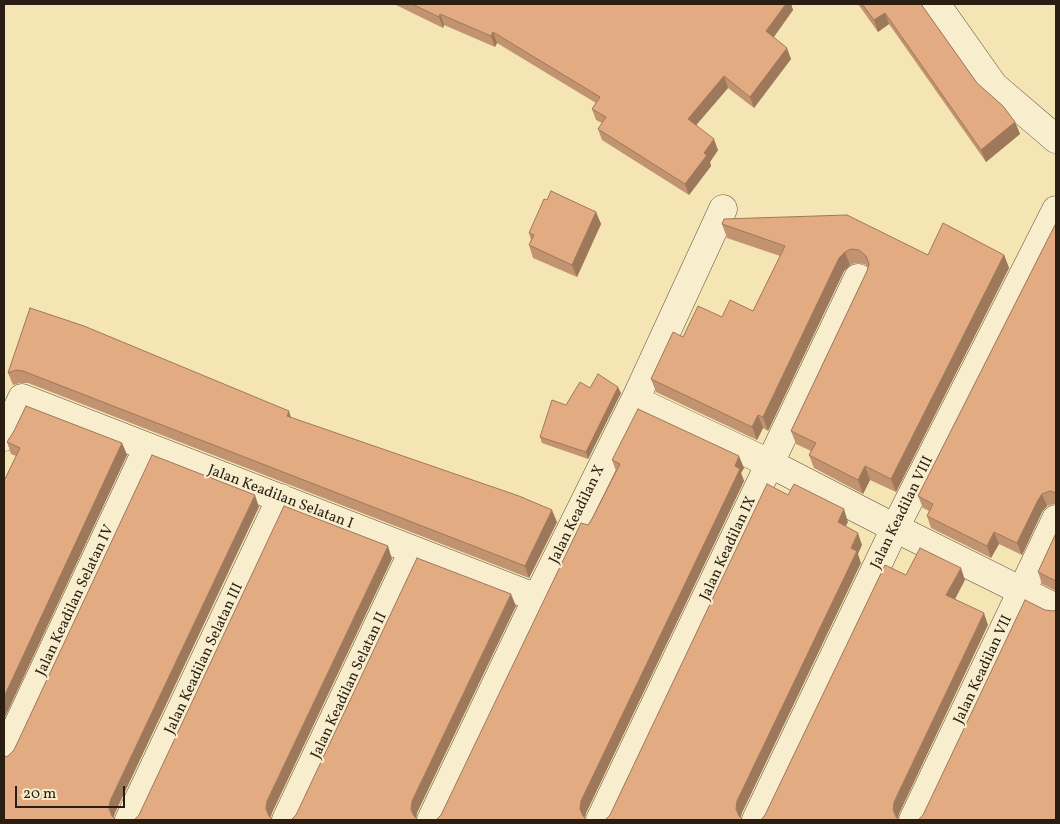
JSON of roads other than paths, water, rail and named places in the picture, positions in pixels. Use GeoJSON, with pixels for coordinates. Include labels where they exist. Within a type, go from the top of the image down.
{"type":"FeatureCollection","features":[{"type":"Feature","properties":{"kind":"street"},"geometry":{"type":"LineString","coordinates":[[936,4],[994,86],[1056,138]]}},
{"type":"Feature","properties":{"kind":"street","name":"Jalan Keadilan X"},"geometry":{"type":"LineString","coordinates":[[431,820],[537,598],[635,400],[723,209]]}},
{"type":"Feature","properties":{"kind":"street","name":"Jalan Keadilan VIII"},"geometry":{"type":"LineString","coordinates":[[756,820],[895,528],[1056,210]]}},
{"type":"Feature","properties":{"kind":"street","name":"Jalan Keadilan IX"},"geometry":{"type":"LineString","coordinates":[[600,820],[858,278]]}},
{"type":"Feature","properties":{"kind":"street","name":"Jalan Keadilan Selatan I"},"geometry":{"type":"LineString","coordinates":[[4,437],[22,398],[537,598]]}},
{"type":"Feature","properties":{"kind":"street"},"geometry":{"type":"LineString","coordinates":[[635,400],[769,463],[1056,608]]}},
{"type":"Feature","properties":{"kind":"street","name":"Jalan Keadilan Selatan IV"},"geometry":{"type":"LineString","coordinates":[[4,755],[148,447]]}},
{"type":"Feature","properties":{"kind":"street","name":"Jalan Keadilan Selatan III"},"geometry":{"type":"LineString","coordinates":[[129,820],[281,498]]}},
{"type":"Feature","properties":{"kind":"street","name":"Jalan Keadilan VII"},"geometry":{"type":"LineString","coordinates":[[913,820],[1056,519]]}},
{"type":"Feature","properties":{"kind":"street","name":"Jalan Keadilan Selatan II"},"geometry":{"type":"LineString","coordinates":[[286,820],[413,551]]}}]}
